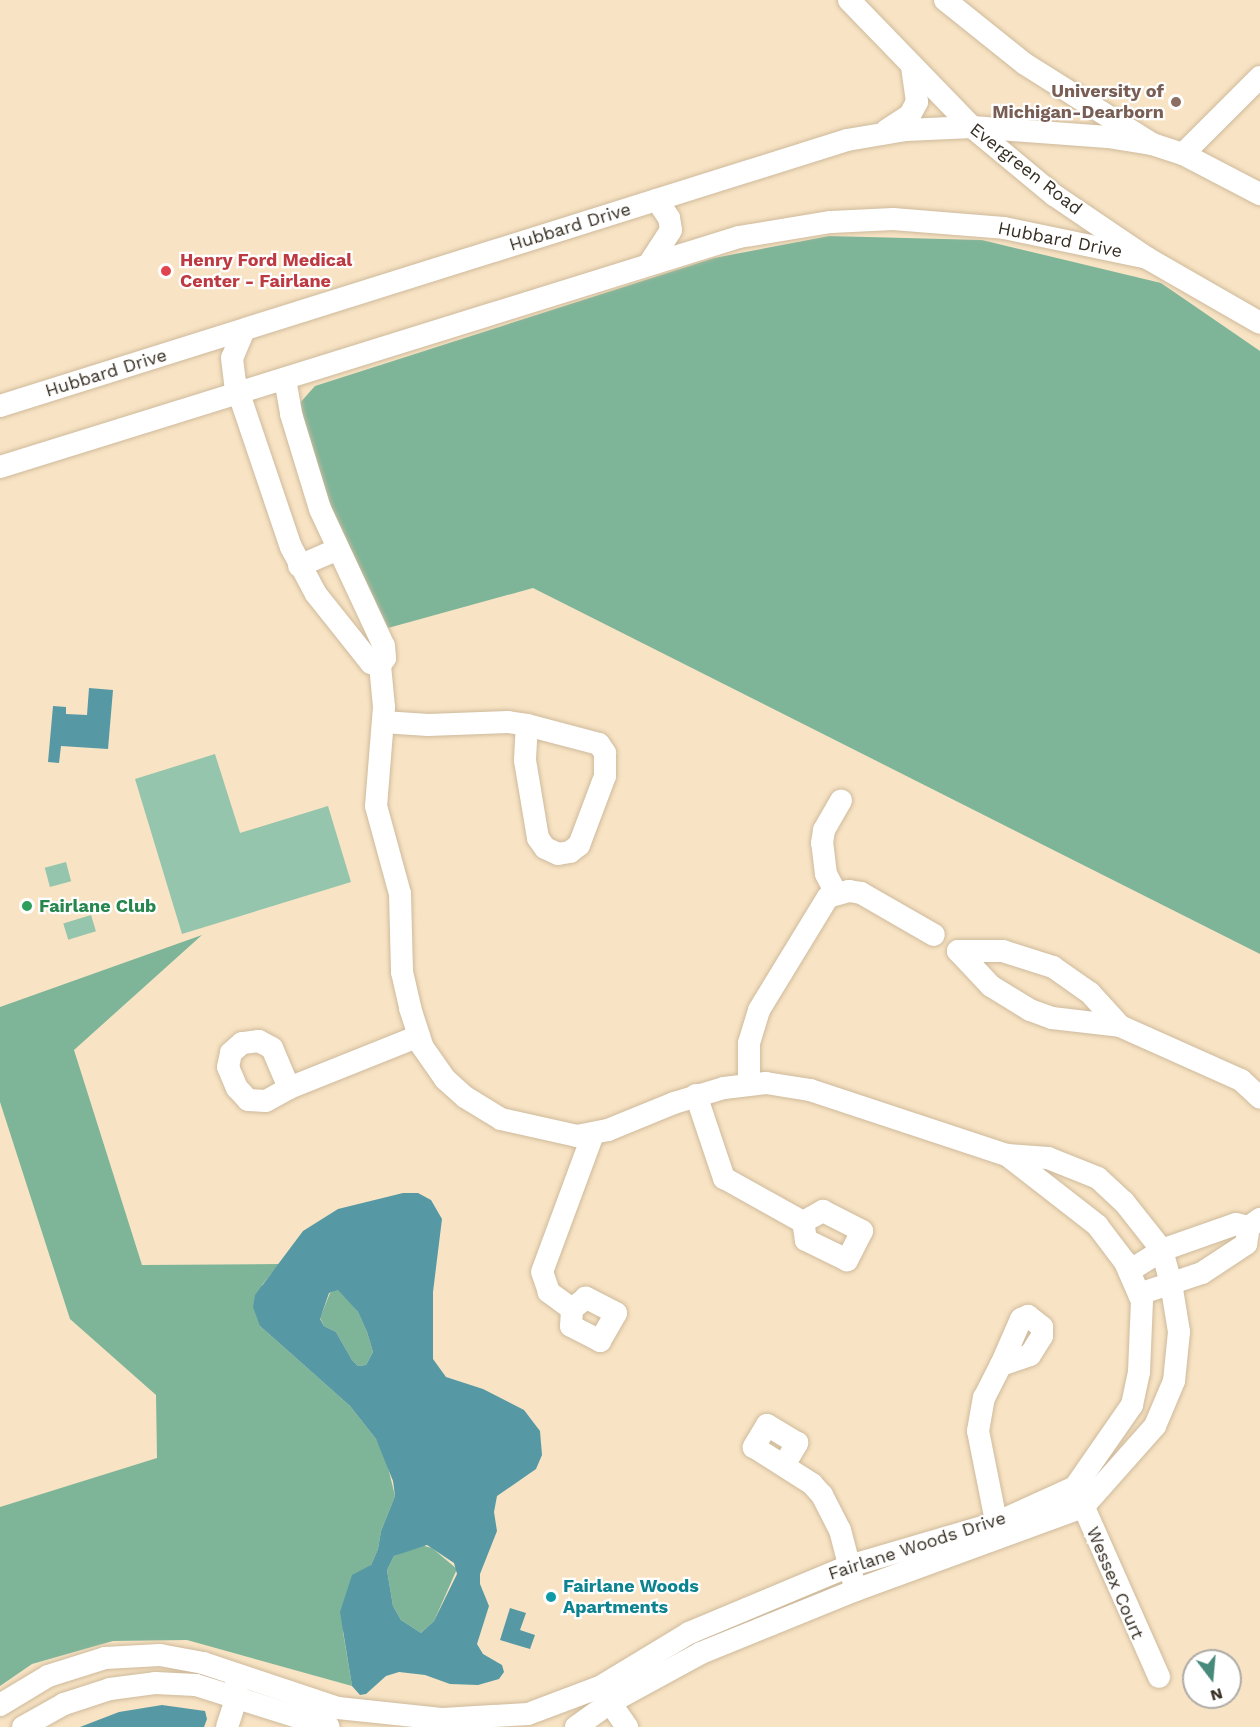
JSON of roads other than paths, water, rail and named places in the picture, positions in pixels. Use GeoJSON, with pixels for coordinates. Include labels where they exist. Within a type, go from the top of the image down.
{"type":"FeatureCollection","features":[{"type":"Feature","properties":{"kind":"street","name":"Evergreen Road"},"geometry":{"type":"LineString","coordinates":[[849,0],[972,127],[1054,195],[1147,258],[1260,323]]}},
{"type":"Feature","properties":{"kind":"street"},"geometry":{"type":"LineString","coordinates":[[945,0],[1025,64],[1152,144],[1183,154],[1260,194]]}},
{"type":"Feature","properties":{"kind":"street"},"geometry":{"type":"LineString","coordinates":[[876,135],[900,124],[918,102],[912,66]]}},
{"type":"Feature","properties":{"kind":"street"},"geometry":{"type":"LineString","coordinates":[[1183,154],[1260,77]]}},
{"type":"Feature","properties":{"kind":"street","name":"Hubbard Drive"},"geometry":{"type":"LineString","coordinates":[[0,406],[809,151],[876,135],[972,127],[1108,137],[1152,144]]}},
{"type":"Feature","properties":{"kind":"street"},"geometry":{"type":"LineString","coordinates":[[649,264],[670,230],[669,218],[657,200]]}},
{"type":"Feature","properties":{"kind":"street","name":"Hubbard Drive"},"geometry":{"type":"LineString","coordinates":[[0,467],[739,237],[831,222],[893,219],[1004,228],[1147,258]]}},
{"type":"Feature","properties":{"kind":"street"},"geometry":{"type":"LineString","coordinates":[[244,330],[232,358],[239,393],[299,566],[316,594],[371,663],[380,665]]}},
{"type":"Feature","properties":{"kind":"street","name":"Fairlane Woods Drive"},"geometry":{"type":"LineString","coordinates":[[2,1704],[48,1676],[105,1658],[160,1655],[203,1663],[338,1708],[443,1719],[528,1714],[605,1695],[1079,1497],[1155,1426],[1174,1381],[1179,1332],[1171,1283],[1162,1250],[1124,1202],[1098,1178],[1048,1158],[1007,1155],[810,1090],[749,1084],[696,1095],[593,1134],[557,1134],[487,1112],[445,1079],[419,1036],[402,972],[400,894],[376,806],[383,722],[380,665],[385,658],[380,631],[336,550],[291,414],[285,379]]}},
{"type":"Feature","properties":{"kind":"street"},"geometry":{"type":"LineString","coordinates":[[299,566],[336,550]]}},
{"type":"Feature","properties":{"kind":"street"},"geometry":{"type":"LineString","coordinates":[[316,594],[349,575]]}},
{"type":"Feature","properties":{"kind":"street"},"geometry":{"type":"LineString","coordinates":[[383,722],[527,724],[599,744],[605,753],[605,776],[579,845],[570,852],[552,851],[538,838],[525,760],[527,724]]}},
{"type":"Feature","properties":{"kind":"street"},"geometry":{"type":"LineString","coordinates":[[836,892],[826,874],[822,843],[824,830],[841,801]]}},
{"type":"Feature","properties":{"kind":"street"},"geometry":{"type":"LineString","coordinates":[[749,1084],[749,1043],[759,1010],[819,906],[836,892],[861,893],[934,934]]}},
{"type":"Feature","properties":{"kind":"street"},"geometry":{"type":"LineString","coordinates":[[1120,1026],[1090,993],[1053,966],[1003,951],[958,951],[991,986],[1030,1010],[1052,1018],[1120,1026],[1241,1080],[1260,1098]]}},
{"type":"Feature","properties":{"kind":"street"},"geometry":{"type":"LineString","coordinates":[[289,1088],[419,1036]]}},
{"type":"Feature","properties":{"kind":"street"},"geometry":{"type":"LineString","coordinates":[[696,1095],[724,1178],[803,1222]]}},
{"type":"Feature","properties":{"kind":"street"},"geometry":{"type":"LineString","coordinates":[[572,1309],[549,1292],[543,1261],[593,1134]]}},
{"type":"Feature","properties":{"kind":"street","name":"Fairlane Woods Drive"},"geometry":{"type":"LineString","coordinates":[[1007,1155],[1097,1225],[1129,1271],[1139,1294],[1142,1331],[1132,1405],[1079,1497]]}},
{"type":"Feature","properties":{"kind":"street"},"geometry":{"type":"LineString","coordinates":[[1129,1271],[1162,1250],[1236,1224],[1254,1223],[1246,1244],[1202,1273],[1139,1294]]}},
{"type":"Feature","properties":{"kind":"street"},"geometry":{"type":"LineString","coordinates":[[998,1530],[978,1431],[984,1398],[1001,1365]]}},
{"type":"Feature","properties":{"kind":"street"},"geometry":{"type":"LineString","coordinates":[[784,1465],[822,1495],[835,1516],[856,1590]]}},
{"type":"Feature","properties":{"kind":"street","name":"Wessex Court"},"geometry":{"type":"LineString","coordinates":[[1079,1497],[1159,1677]]}},
{"type":"Feature","properties":{"kind":"street","name":"Fairlane Woods Drive"},"geometry":{"type":"LineString","coordinates":[[576,1727],[605,1695],[689,1633],[849,1566],[998,1530]]}},
{"type":"Feature","properties":{"kind":"street"},"geometry":{"type":"LineString","coordinates":[[227,1727],[237,1697],[236,1674]]}},
{"type":"Feature","properties":{"kind":"street"},"geometry":{"type":"LineString","coordinates":[[2,1704],[22,1727],[64,1704],[110,1689],[155,1683],[196,1685],[329,1727]]}},
{"type":"Feature","properties":{"kind":"street"},"geometry":{"type":"LineString","coordinates":[[605,1695],[627,1727]]}},
{"type":"Feature","properties":{"kind":"water"},"geometry":{"type":"Polygon","coordinates":[[[89,688],[113,690],[108,749],[61,746],[59,763],[48,762],[53,706],[66,707],[66,714],[87,715],[89,688]]]}},
{"type":"Feature","properties":{"kind":"water"},"geometry":{"type":"Polygon","coordinates":[[[403,1193],[418,1193],[431,1200],[442,1219],[433,1292],[433,1359],[446,1377],[483,1389],[524,1410],[540,1431],[542,1455],[536,1469],[497,1496],[494,1512],[497,1531],[480,1574],[480,1584],[489,1606],[477,1644],[483,1654],[502,1665],[504,1672],[499,1679],[478,1685],[450,1684],[425,1675],[399,1672],[386,1676],[366,1694],[360,1695],[352,1686],[340,1612],[352,1575],[371,1565],[378,1549],[381,1531],[395,1496],[393,1481],[376,1439],[350,1406],[260,1326],[253,1307],[255,1295],[303,1231],[338,1209],[403,1193]],[[338,1290],[329,1293],[320,1319],[324,1326],[336,1332],[358,1366],[366,1365],[373,1352],[367,1332],[358,1312],[338,1290]],[[427,1545],[394,1556],[387,1570],[393,1606],[401,1620],[421,1633],[434,1621],[457,1574],[454,1563],[427,1545]]]}},
{"type":"Feature","properties":{"kind":"water"},"geometry":{"type":"Polygon","coordinates":[[[510,1608],[526,1613],[520,1630],[535,1635],[530,1649],[500,1640],[510,1608]]]}},
{"type":"Feature","properties":{"kind":"water"},"geometry":{"type":"Polygon","coordinates":[[[162,1705],[205,1711],[207,1719],[204,1727],[80,1727],[119,1712],[162,1705]]]}},
{"type":"Feature","properties":{"kind":"place","name":"University of Michigan-Dearborn"},"geometry":{"type":"Point","coordinates":[1176,102]}},
{"type":"Feature","properties":{"kind":"place","name":"Henry Ford Medical Center - Fairlane"},"geometry":{"type":"Point","coordinates":[166,271]}},
{"type":"Feature","properties":{"kind":"place","name":"Fairlane Club"},"geometry":{"type":"Point","coordinates":[27,906]}},
{"type":"Feature","properties":{"kind":"place","name":"Fairlane Woods Apartments"},"geometry":{"type":"Point","coordinates":[551,1597]}}]}
